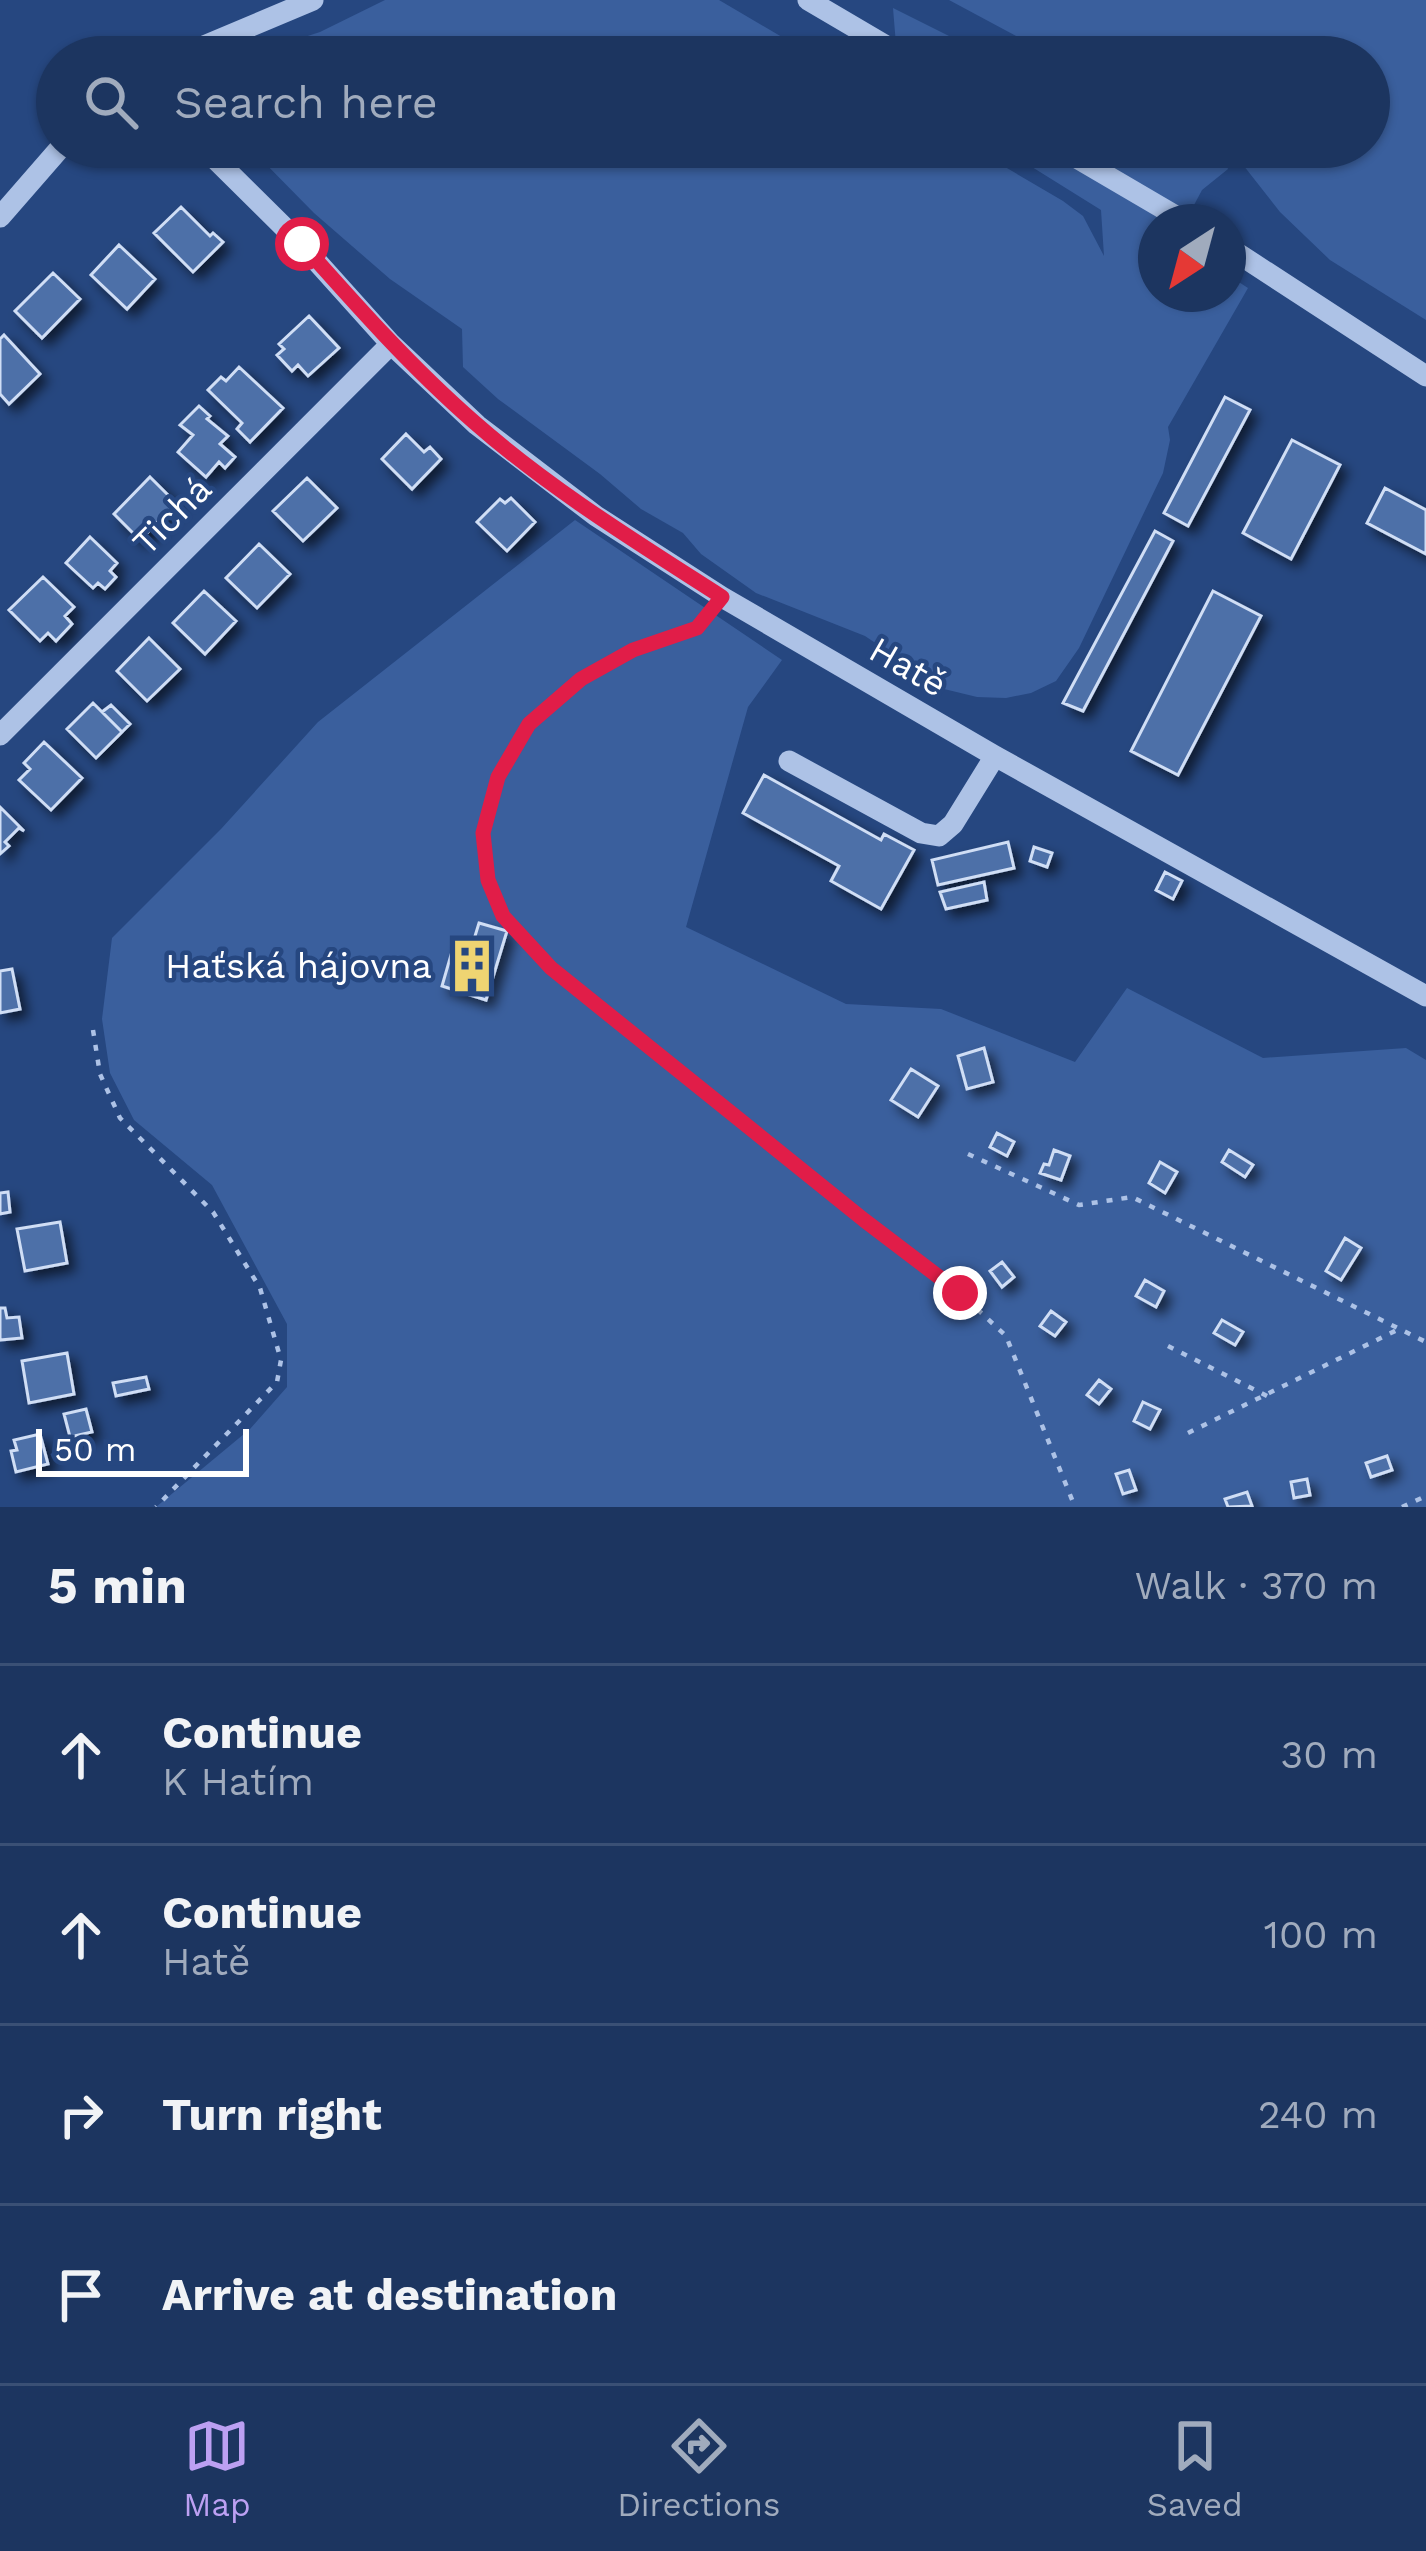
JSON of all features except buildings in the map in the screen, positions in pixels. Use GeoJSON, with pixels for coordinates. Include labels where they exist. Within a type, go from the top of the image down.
{"type":"FeatureCollection","features":[{"type":"Feature","properties":{"kind":"street"},"geometry":{"type":"LineString","coordinates":[[228,36],[313,0]]}},
{"type":"Feature","properties":{"kind":"street"},"geometry":{"type":"LineString","coordinates":[[808,0],[869,36]]}},
{"type":"Feature","properties":{"kind":"street"},"geometry":{"type":"LineString","coordinates":[[0,217],[43,168]]}},
{"type":"Feature","properties":{"kind":"street","name":"Hatě"},"geometry":{"type":"LineString","coordinates":[[224,168],[302,244],[391,344],[477,424],[596,516],[722,597],[995,756],[1426,996]]}},
{"type":"Feature","properties":{"kind":"street"},"geometry":{"type":"LineString","coordinates":[[1094,168],[1155,204]]}},
{"type":"Feature","properties":{"kind":"street"},"geometry":{"type":"LineString","coordinates":[[1246,259],[1426,376]]}},
{"type":"Feature","properties":{"kind":"street","name":"Tichá"},"geometry":{"type":"LineString","coordinates":[[0,735],[391,344]]}},
{"type":"Feature","properties":{"kind":"street"},"geometry":{"type":"LineString","coordinates":[[789,761],[921,832],[939,836],[953,824],[995,756]]}},
{"type":"Feature","properties":{"kind":"path"},"geometry":{"type":"LineString","coordinates":[[722,597],[697,628],[633,650],[581,679],[529,724],[498,777],[483,833],[488,880],[503,916],[551,968],[960,1293],[1006,1336],[1075,1507]]}},
{"type":"Feature","properties":{"kind":"path"},"geometry":{"type":"LineString","coordinates":[[93,1030],[100,1075],[120,1118],[223,1226],[260,1288],[281,1360],[277,1382],[156,1507]]}},
{"type":"Feature","properties":{"kind":"path"},"geometry":{"type":"LineString","coordinates":[[968,1154],[1079,1205],[1132,1196],[1426,1342]]}},
{"type":"Feature","properties":{"kind":"path"},"geometry":{"type":"LineString","coordinates":[[1187,1433],[1399,1329]]}},
{"type":"Feature","properties":{"kind":"path"},"geometry":{"type":"LineString","coordinates":[[1168,1346],[1267,1396]]}},
{"type":"Feature","properties":{"kind":"path"},"geometry":{"type":"LineString","coordinates":[[1402,1507],[1426,1496]]}},
{"type":"Feature","properties":{"kind":"shaded area"},"geometry":{"type":"Polygon","coordinates":[[[385,0],[719,0],[780,36],[308,36],[385,0]]]}},
{"type":"Feature","properties":{"kind":"shaded area"},"geometry":{"type":"Polygon","coordinates":[[[949,0],[1426,0],[1426,320],[1330,260],[1280,212],[1245,168],[1390,168],[1390,36],[1016,36],[949,0]]]}},
{"type":"Feature","properties":{"kind":"shaded area"},"geometry":{"type":"Polygon","coordinates":[[[893,8],[949,36],[895,36],[893,8]]]}},
{"type":"Feature","properties":{"kind":"shaded area"},"geometry":{"type":"Polygon","coordinates":[[[270,168],[1007,168],[1083,216],[1104,256],[1101,210],[1034,168],[1228,169],[1202,190],[1195,204],[1138,204],[1138,312],[1234,312],[1168,427],[1163,473],[1079,648],[1056,681],[1006,698],[944,689],[865,636],[756,593],[701,554],[683,533],[641,509],[498,399],[463,367],[462,329],[390,279],[270,168]]]}},
{"type":"Feature","properties":{"kind":"shaded area"},"geometry":{"type":"Polygon","coordinates":[[[575,520],[782,660],[748,707],[686,927],[846,1004],[941,1009],[1075,1062],[1127,988],[1263,1058],[1406,1048],[1426,1060],[1426,1507],[156,1507],[250,1429],[287,1387],[287,1324],[212,1185],[134,1120],[110,1073],[102,1019],[112,938],[221,829],[318,722],[575,520]]]}},
{"type":"Feature","properties":{"kind":"place","name":"Haťská hájovna"},"geometry":{"type":"Point","coordinates":[472,966]}},
{"type":"Feature","properties":{"kind":"route"},"geometry":{"type":"LineString","coordinates":[[302,244],[391,344],[477,424],[596,516],[722,597],[697,628],[633,650],[581,679],[529,724],[498,777],[483,833],[488,880],[503,916],[551,968],[960,1293]]}}]}
